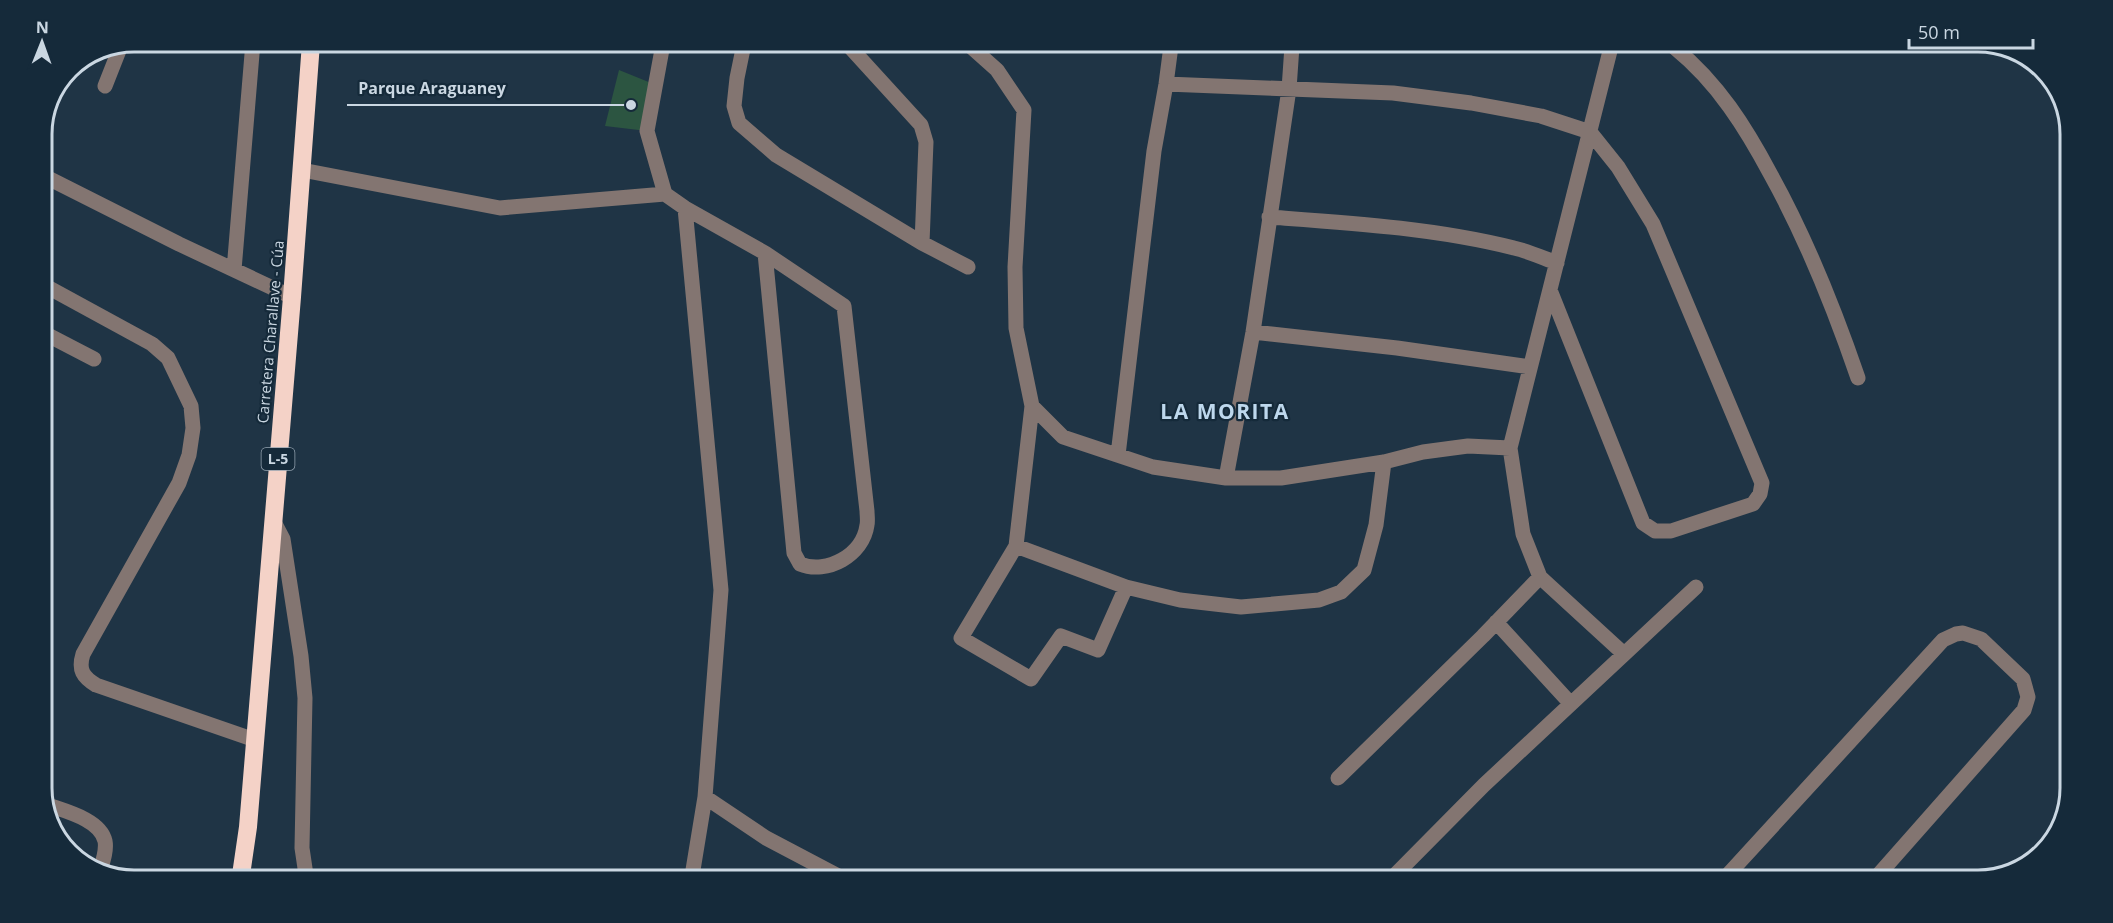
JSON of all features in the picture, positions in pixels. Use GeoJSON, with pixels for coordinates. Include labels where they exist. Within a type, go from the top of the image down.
{"type":"FeatureCollection","features":[{"type":"Feature","properties":{"kind":"highway","name":"Carretera Charallave - Cúa"},"geometry":{"type":"LineString","coordinates":[[242,870],[248,826],[310,52]]}},
{"type":"Feature","properties":{"kind":"street"},"geometry":{"type":"LineString","coordinates":[[234,270],[252,52]]}},
{"type":"Feature","properties":{"kind":"street"},"geometry":{"type":"LineString","coordinates":[[662,52],[647,131],[665,194],[685,208],[765,253],[844,306],[867,527],[856,547],[844,559],[821,568],[800,564],[794,553],[765,253]]}},
{"type":"Feature","properties":{"kind":"street"},"geometry":{"type":"LineString","coordinates":[[743,52],[734,106],[739,123],[776,155],[922,243],[969,267]]}},
{"type":"Feature","properties":{"kind":"street"},"geometry":{"type":"LineString","coordinates":[[854,52],[921,125],[926,142],[922,243]]}},
{"type":"Feature","properties":{"kind":"street"},"geometry":{"type":"LineString","coordinates":[[977,52],[998,70],[1024,110],[1015,267],[1016,328],[1032,406],[1016,546],[961,638],[1031,679],[1062,636],[1098,650],[1126,587]]}},
{"type":"Feature","properties":{"kind":"street"},"geometry":{"type":"LineString","coordinates":[[1118,455],[1154,151],[1167,84],[1170,52]]}},
{"type":"Feature","properties":{"kind":"street"},"geometry":{"type":"LineString","coordinates":[[1226,478],[1253,332],[1289,89],[1292,52]]}},
{"type":"Feature","properties":{"kind":"street"},"geometry":{"type":"LineString","coordinates":[[1610,52],[1510,448],[1523,534],[1540,577],[1624,654]]}},
{"type":"Feature","properties":{"kind":"street"},"geometry":{"type":"LineString","coordinates":[[1679,52],[1721,95],[1759,152],[1796,223],[1819,274],[1858,378]]}},
{"type":"Feature","properties":{"kind":"street"},"geometry":{"type":"LineString","coordinates":[[105,86],[117,55]]}},
{"type":"Feature","properties":{"kind":"street"},"geometry":{"type":"LineString","coordinates":[[1167,84],[1394,93],[1471,103],[1540,116],[1590,132],[1618,167],[1653,224],[1762,483],[1760,494],[1753,504],[1671,531],[1655,531],[1643,523],[1550,290]]}},
{"type":"Feature","properties":{"kind":"street"},"geometry":{"type":"LineString","coordinates":[[302,170],[500,208],[665,194]]}},
{"type":"Feature","properties":{"kind":"street"},"geometry":{"type":"LineString","coordinates":[[53,180],[292,297]]}},
{"type":"Feature","properties":{"kind":"street"},"geometry":{"type":"LineString","coordinates":[[685,208],[720,590],[705,797],[693,870]]}},
{"type":"Feature","properties":{"kind":"street"},"geometry":{"type":"LineString","coordinates":[[1269,218],[1354,223],[1433,233],[1515,248],[1557,263]]}},
{"type":"Feature","properties":{"kind":"street"},"geometry":{"type":"LineString","coordinates":[[53,290],[152,344],[168,358],[191,406],[193,429],[189,455],[179,483],[83,654],[80,664],[81,671],[85,678],[96,685],[255,740]]}},
{"type":"Feature","properties":{"kind":"street"},"geometry":{"type":"LineString","coordinates":[[1253,332],[1397,348],[1530,367]]}},
{"type":"Feature","properties":{"kind":"street"},"geometry":{"type":"LineString","coordinates":[[53,338],[94,359]]}},
{"type":"Feature","properties":{"kind":"street"},"geometry":{"type":"LineString","coordinates":[[1032,406],[1062,437],[1153,467],[1226,478],[1281,478],[1468,446],[1510,448]]}},
{"type":"Feature","properties":{"kind":"street"},"geometry":{"type":"LineString","coordinates":[[1016,546],[1126,587],[1180,600],[1241,607],[1319,600],[1341,592],[1364,570],[1376,525],[1384,462]]}},
{"type":"Feature","properties":{"kind":"street"},"geometry":{"type":"LineString","coordinates":[[273,520],[284,539],[305,698],[302,848],[305,870]]}},
{"type":"Feature","properties":{"kind":"street"},"geometry":{"type":"LineString","coordinates":[[1338,778],[1540,577]]}},
{"type":"Feature","properties":{"kind":"street"},"geometry":{"type":"LineString","coordinates":[[1400,870],[1484,785],[1696,587]]}},
{"type":"Feature","properties":{"kind":"street"},"geometry":{"type":"LineString","coordinates":[[1496,622],[1570,704]]}},
{"type":"Feature","properties":{"kind":"street"},"geometry":{"type":"LineString","coordinates":[[1732,870],[1943,640],[1956,634],[1975,636],[2023,679],[2028,697],[2024,710],[1883,870]]}},
{"type":"Feature","properties":{"kind":"street"},"geometry":{"type":"LineString","coordinates":[[705,797],[766,838],[827,870]]}},
{"type":"Feature","properties":{"kind":"street"},"geometry":{"type":"LineString","coordinates":[[55,808],[85,820],[99,829],[105,841],[102,864]]}},
{"type":"Feature","properties":{"kind":"green space"},"geometry":{"type":"Polygon","coordinates":[[[619,70],[656,85],[647,131],[605,126],[619,70]]]}},
{"type":"Feature","properties":{"kind":"place","name":"Parque Araguaney"},"geometry":{"type":"Point","coordinates":[631,105]}},
{"type":"Feature","properties":{"kind":"district","name":"LA MORITA"},"geometry":{"type":"Point","coordinates":[1225,412]}}]}
